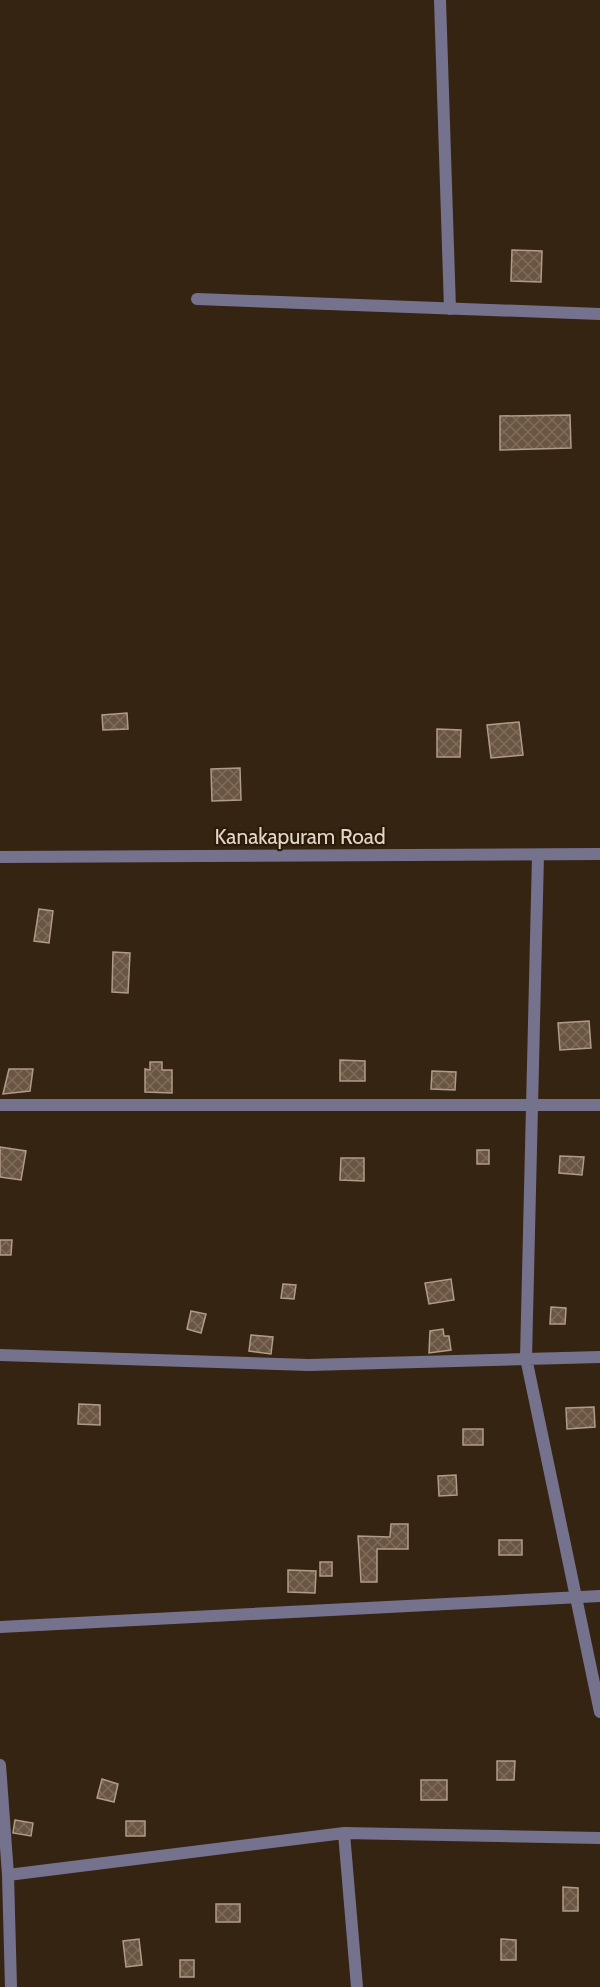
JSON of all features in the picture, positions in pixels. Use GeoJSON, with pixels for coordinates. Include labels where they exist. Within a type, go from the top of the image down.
{"type":"FeatureCollection","features":[{"type":"Feature","properties":{"kind":"street"},"geometry":{"type":"LineString","coordinates":[[440,0],[450,309]]}},
{"type":"Feature","properties":{"kind":"street"},"geometry":{"type":"LineString","coordinates":[[197,299],[600,314]]}},
{"type":"Feature","properties":{"kind":"street","name":"Kanakapuram Road"},"geometry":{"type":"LineString","coordinates":[[0,857],[600,854]]}},
{"type":"Feature","properties":{"kind":"street"},"geometry":{"type":"LineString","coordinates":[[538,855],[534,1104],[526,1358],[574,1599],[600,1712]]}},
{"type":"Feature","properties":{"kind":"street"},"geometry":{"type":"LineString","coordinates":[[0,1105],[600,1105]]}},
{"type":"Feature","properties":{"kind":"street"},"geometry":{"type":"LineString","coordinates":[[0,1355],[309,1365],[600,1357]]}},
{"type":"Feature","properties":{"kind":"street"},"geometry":{"type":"LineString","coordinates":[[0,1627],[600,1596]]}},
{"type":"Feature","properties":{"kind":"street"},"geometry":{"type":"LineString","coordinates":[[0,1765],[8,1875],[11,1987]]}},
{"type":"Feature","properties":{"kind":"street"},"geometry":{"type":"LineString","coordinates":[[8,1875],[344,1833],[600,1838]]}},
{"type":"Feature","properties":{"kind":"street"},"geometry":{"type":"LineString","coordinates":[[344,1833],[357,1987]]}},
{"type":"Feature","properties":{"kind":"building"},"geometry":{"type":"Polygon","coordinates":[[[512,250],[542,251],[541,282],[511,281],[512,250]]]}},
{"type":"Feature","properties":{"kind":"building"},"geometry":{"type":"Polygon","coordinates":[[[570,415],[571,448],[500,450],[500,416],[570,415]]]}},
{"type":"Feature","properties":{"kind":"building"},"geometry":{"type":"Polygon","coordinates":[[[127,713],[128,729],[103,730],[102,715],[127,713]]]}},
{"type":"Feature","properties":{"kind":"building"},"geometry":{"type":"Polygon","coordinates":[[[519,722],[523,755],[491,758],[487,725],[519,722]]]}},
{"type":"Feature","properties":{"kind":"building"},"geometry":{"type":"Polygon","coordinates":[[[437,729],[461,730],[460,757],[437,757],[437,729]]]}},
{"type":"Feature","properties":{"kind":"building"},"geometry":{"type":"Polygon","coordinates":[[[240,768],[241,800],[212,801],[211,769],[240,768]]]}},
{"type":"Feature","properties":{"kind":"building"},"geometry":{"type":"Polygon","coordinates":[[[39,909],[53,911],[49,943],[34,941],[39,909]]]}},
{"type":"Feature","properties":{"kind":"building"},"geometry":{"type":"Polygon","coordinates":[[[113,952],[130,953],[128,993],[112,992],[113,952]]]}},
{"type":"Feature","properties":{"kind":"building"},"geometry":{"type":"Polygon","coordinates":[[[589,1021],[591,1048],[560,1050],[558,1023],[589,1021]]]}},
{"type":"Feature","properties":{"kind":"building"},"geometry":{"type":"Polygon","coordinates":[[[340,1060],[365,1061],[365,1081],[340,1081],[340,1060]]]}},
{"type":"Feature","properties":{"kind":"building"},"geometry":{"type":"Polygon","coordinates":[[[150,1062],[162,1062],[162,1070],[172,1070],[172,1093],[145,1092],[145,1069],[150,1070],[150,1062]]]}},
{"type":"Feature","properties":{"kind":"building"},"geometry":{"type":"Polygon","coordinates":[[[9,1069],[33,1069],[30,1091],[3,1094],[9,1069]]]}},
{"type":"Feature","properties":{"kind":"building"},"geometry":{"type":"Polygon","coordinates":[[[432,1071],[456,1072],[455,1090],[431,1089],[432,1071]]]}},
{"type":"Feature","properties":{"kind":"building"},"geometry":{"type":"Polygon","coordinates":[[[0,1147],[26,1151],[21,1180],[0,1177],[0,1147]]]}},
{"type":"Feature","properties":{"kind":"building"},"geometry":{"type":"Polygon","coordinates":[[[477,1150],[489,1150],[489,1164],[477,1164],[477,1150]]]}},
{"type":"Feature","properties":{"kind":"building"},"geometry":{"type":"Polygon","coordinates":[[[560,1156],[584,1157],[582,1175],[559,1173],[560,1156]]]}},
{"type":"Feature","properties":{"kind":"building"},"geometry":{"type":"Polygon","coordinates":[[[341,1158],[364,1158],[364,1181],[340,1180],[341,1158]]]}},
{"type":"Feature","properties":{"kind":"building"},"geometry":{"type":"Polygon","coordinates":[[[0,1240],[12,1240],[11,1255],[0,1255],[0,1240]]]}},
{"type":"Feature","properties":{"kind":"building"},"geometry":{"type":"Polygon","coordinates":[[[451,1279],[454,1300],[429,1304],[425,1283],[451,1279]]]}},
{"type":"Feature","properties":{"kind":"building"},"geometry":{"type":"Polygon","coordinates":[[[283,1284],[296,1285],[294,1299],[281,1298],[283,1284]]]}},
{"type":"Feature","properties":{"kind":"building"},"geometry":{"type":"Polygon","coordinates":[[[551,1307],[566,1308],[565,1324],[550,1324],[551,1307]]]}},
{"type":"Feature","properties":{"kind":"building"},"geometry":{"type":"Polygon","coordinates":[[[191,1311],[206,1314],[201,1333],[187,1329],[191,1311]]]}},
{"type":"Feature","properties":{"kind":"building"},"geometry":{"type":"Polygon","coordinates":[[[443,1329],[444,1336],[449,1336],[451,1350],[429,1353],[430,1331],[443,1329]]]}},
{"type":"Feature","properties":{"kind":"building"},"geometry":{"type":"Polygon","coordinates":[[[251,1335],[273,1337],[271,1354],[249,1351],[251,1335]]]}},
{"type":"Feature","properties":{"kind":"building"},"geometry":{"type":"Polygon","coordinates":[[[79,1404],[100,1405],[100,1425],[78,1424],[79,1404]]]}},
{"type":"Feature","properties":{"kind":"building"},"geometry":{"type":"Polygon","coordinates":[[[594,1407],[595,1427],[567,1429],[566,1408],[594,1407]]]}},
{"type":"Feature","properties":{"kind":"building"},"geometry":{"type":"Polygon","coordinates":[[[463,1429],[483,1429],[483,1445],[463,1445],[463,1429]]]}},
{"type":"Feature","properties":{"kind":"building"},"geometry":{"type":"Polygon","coordinates":[[[456,1475],[457,1495],[439,1496],[438,1476],[456,1475]]]}},
{"type":"Feature","properties":{"kind":"building"},"geometry":{"type":"Polygon","coordinates":[[[391,1524],[408,1524],[408,1549],[377,1549],[377,1582],[361,1582],[358,1536],[390,1537],[391,1524]]]}},
{"type":"Feature","properties":{"kind":"building"},"geometry":{"type":"Polygon","coordinates":[[[499,1540],[522,1540],[522,1555],[499,1555],[499,1540]]]}},
{"type":"Feature","properties":{"kind":"building"},"geometry":{"type":"Polygon","coordinates":[[[320,1562],[332,1562],[332,1576],[320,1576],[320,1562]]]}},
{"type":"Feature","properties":{"kind":"building"},"geometry":{"type":"Polygon","coordinates":[[[288,1570],[316,1571],[315,1593],[288,1592],[288,1570]]]}},
{"type":"Feature","properties":{"kind":"building"},"geometry":{"type":"Polygon","coordinates":[[[497,1761],[515,1761],[514,1780],[497,1780],[497,1761]]]}},
{"type":"Feature","properties":{"kind":"building"},"geometry":{"type":"Polygon","coordinates":[[[102,1779],[118,1784],[114,1802],[97,1798],[102,1779]]]}},
{"type":"Feature","properties":{"kind":"building"},"geometry":{"type":"Polygon","coordinates":[[[421,1780],[447,1780],[447,1800],[421,1800],[421,1780]]]}},
{"type":"Feature","properties":{"kind":"building"},"geometry":{"type":"Polygon","coordinates":[[[15,1820],[33,1823],[31,1836],[13,1833],[15,1820]]]}},
{"type":"Feature","properties":{"kind":"building"},"geometry":{"type":"Polygon","coordinates":[[[126,1821],[145,1821],[145,1836],[126,1836],[126,1821]]]}},
{"type":"Feature","properties":{"kind":"building"},"geometry":{"type":"Polygon","coordinates":[[[563,1887],[578,1888],[578,1911],[563,1911],[563,1887]]]}},
{"type":"Feature","properties":{"kind":"building"},"geometry":{"type":"Polygon","coordinates":[[[216,1904],[240,1904],[240,1922],[216,1922],[216,1904]]]}},
{"type":"Feature","properties":{"kind":"building"},"geometry":{"type":"Polygon","coordinates":[[[139,1939],[142,1965],[126,1967],[123,1941],[139,1939]]]}},
{"type":"Feature","properties":{"kind":"building"},"geometry":{"type":"Polygon","coordinates":[[[501,1939],[516,1940],[516,1960],[501,1960],[501,1939]]]}},
{"type":"Feature","properties":{"kind":"building"},"geometry":{"type":"Polygon","coordinates":[[[180,1960],[194,1960],[194,1977],[180,1977],[180,1960]]]}}]}
